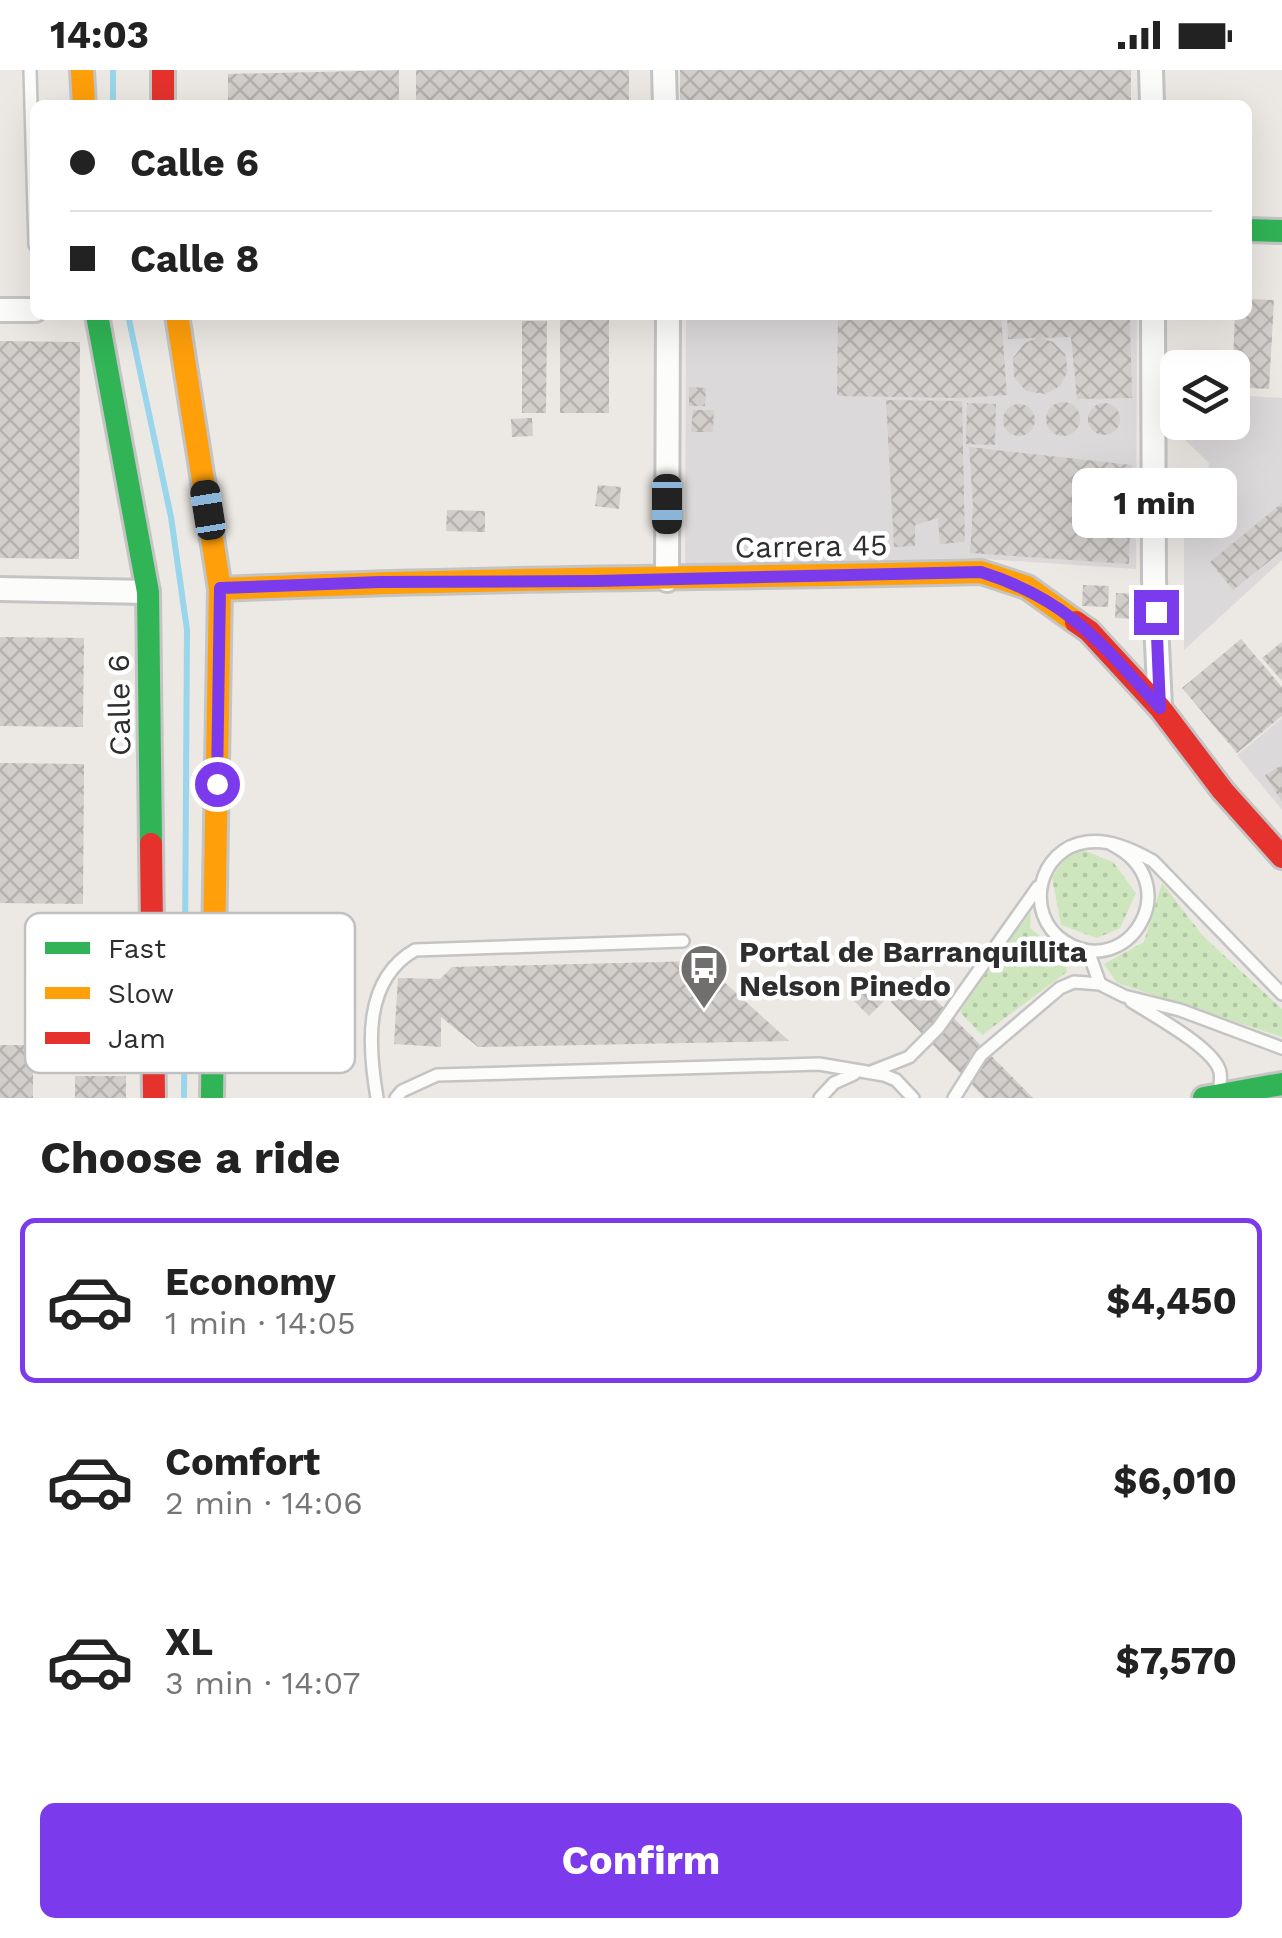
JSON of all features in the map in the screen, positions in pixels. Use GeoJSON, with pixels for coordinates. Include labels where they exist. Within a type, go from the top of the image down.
{"type":"FeatureCollection","features":[{"type":"Feature","properties":{"kind":"main road"},"geometry":{"type":"LineString","coordinates":[[82,70],[84,100]]}},
{"type":"Feature","properties":{"kind":"main road"},"geometry":{"type":"LineString","coordinates":[[163,70],[163,100]]}},
{"type":"Feature","properties":{"kind":"main road"},"geometry":{"type":"LineString","coordinates":[[1252,230],[1282,230]]}},
{"type":"Feature","properties":{"kind":"main road","name":"Calle 6"},"geometry":{"type":"LineString","coordinates":[[99,320],[148,592],[152,913]]}},
{"type":"Feature","properties":{"kind":"main road"},"geometry":{"type":"LineString","coordinates":[[178,320],[220,588],[215,913]]}},
{"type":"Feature","properties":{"kind":"main road","name":"Carrera 45"},"geometry":{"type":"LineString","coordinates":[[220,588],[981,572],[1027,587],[1089,631],[1160,708],[1223,791],[1282,857]]}},
{"type":"Feature","properties":{"kind":"main road","name":"Calle 6"},"geometry":{"type":"LineString","coordinates":[[154,1073],[154,1098]]}},
{"type":"Feature","properties":{"kind":"main road"},"geometry":{"type":"LineString","coordinates":[[212,1073],[212,1098]]}},
{"type":"Feature","properties":{"kind":"main road"},"geometry":{"type":"LineString","coordinates":[[1212,1096],[1282,1084]]}},
{"type":"Feature","properties":{"kind":"street"},"geometry":{"type":"LineString","coordinates":[[664,70],[665,100]]}},
{"type":"Feature","properties":{"kind":"street"},"geometry":{"type":"LineString","coordinates":[[1151,70],[1152,100]]}},
{"type":"Feature","properties":{"kind":"street"},"geometry":{"type":"LineString","coordinates":[[0,310],[30,310]]}},
{"type":"Feature","properties":{"kind":"street"},"geometry":{"type":"LineString","coordinates":[[666,580],[668,320]]}},
{"type":"Feature","properties":{"kind":"street"},"geometry":{"type":"LineString","coordinates":[[1153,320],[1154,580],[1160,708]]}},
{"type":"Feature","properties":{"kind":"street"},"geometry":{"type":"LineString","coordinates":[[0,589],[148,592]]}},
{"type":"Feature","properties":{"kind":"lane"},"geometry":{"type":"LineString","coordinates":[[30,70],[31,100]]}},
{"type":"Feature","properties":{"kind":"lane"},"geometry":{"type":"LineString","coordinates":[[820,1098],[834,1082],[909,1057],[938,1028],[1052,860],[1085,842],[1134,850],[1153,861],[1282,994]]}},
{"type":"Feature","properties":{"kind":"lane"},"geometry":{"type":"LineString","coordinates":[[1040,883],[1041,909],[1052,932],[1075,947],[1102,950],[1128,940],[1144,919],[1147,880],[1133,858],[1111,844]]}},
{"type":"Feature","properties":{"kind":"lane"},"geometry":{"type":"LineString","coordinates":[[377,1098],[371,1061],[374,1004],[382,979],[399,959],[415,950],[684,941]]}},
{"type":"Feature","properties":{"kind":"lane"},"geometry":{"type":"LineString","coordinates":[[1088,950],[1100,984]]}},
{"type":"Feature","properties":{"kind":"lane"},"geometry":{"type":"LineString","coordinates":[[954,1098],[981,1056],[1060,988],[1074,982],[1100,984],[1124,996],[1197,1045],[1221,1073],[1212,1096]]}},
{"type":"Feature","properties":{"kind":"lane"},"geometry":{"type":"LineString","coordinates":[[1124,996],[1180,1010],[1282,1048]]}},
{"type":"Feature","properties":{"kind":"lane"},"geometry":{"type":"LineString","coordinates":[[396,1098],[402,1091],[436,1075],[819,1064],[896,1080],[914,1098]]}},
{"type":"Feature","properties":{"kind":"shaded area"},"geometry":{"type":"Polygon","coordinates":[[[686,320],[1137,320],[1136,569],[970,558],[685,565],[686,320]]]}},
{"type":"Feature","properties":{"kind":"shaded area"},"geometry":{"type":"Polygon","coordinates":[[[1250,396],[1282,398],[1282,560],[1184,650],[1184,502],[1207,482],[1209,463],[1185,440],[1250,440],[1250,396]]]}},
{"type":"Feature","properties":{"kind":"shaded area"},"geometry":{"type":"Polygon","coordinates":[[[1282,718],[1282,810],[1237,755],[1282,718]]]}},
{"type":"Feature","properties":{"kind":"green space"},"geometry":{"type":"Polygon","coordinates":[[[1073,846],[1113,862],[1136,893],[1120,928],[1097,938],[1061,925],[1052,877],[1073,846]]]}},
{"type":"Feature","properties":{"kind":"green space"},"geometry":{"type":"Polygon","coordinates":[[[1162,883],[1203,936],[1282,1009],[1282,1037],[1117,983],[1104,964],[1144,942],[1162,883]]]}},
{"type":"Feature","properties":{"kind":"green space"},"geometry":{"type":"Polygon","coordinates":[[[1031,912],[1030,928],[1064,955],[1067,972],[982,1035],[960,1012],[990,964],[1031,912]]]}},
{"type":"Feature","properties":{"kind":"building"},"geometry":{"type":"Polygon","coordinates":[[[399,70],[399,100],[228,100],[228,74],[399,70]]]}},
{"type":"Feature","properties":{"kind":"building"},"geometry":{"type":"Polygon","coordinates":[[[416,70],[629,70],[629,100],[416,100],[416,70]]]}},
{"type":"Feature","properties":{"kind":"building"},"geometry":{"type":"Polygon","coordinates":[[[680,70],[1131,70],[1131,100],[680,100],[680,70]]]}},
{"type":"Feature","properties":{"kind":"building"},"geometry":{"type":"Polygon","coordinates":[[[1252,299],[1274,300],[1269,389],[1250,388],[1250,350],[1234,350],[1235,320],[1252,320],[1252,299]]]}},
{"type":"Feature","properties":{"kind":"building"},"geometry":{"type":"Polygon","coordinates":[[[560,320],[609,320],[609,413],[560,413],[560,320]]]}},
{"type":"Feature","properties":{"kind":"building"},"geometry":{"type":"Polygon","coordinates":[[[838,320],[1001,320],[1007,395],[837,396],[838,320]]]}},
{"type":"Feature","properties":{"kind":"building"},"geometry":{"type":"Polygon","coordinates":[[[1007,320],[1130,320],[1132,398],[1077,399],[1071,337],[1041,338],[1053,342],[1065,354],[1068,371],[1060,386],[1045,394],[1026,391],[1014,377],[1013,358],[1025,343],[1037,338],[1008,339],[1007,320]]]}},
{"type":"Feature","properties":{"kind":"building"},"geometry":{"type":"Polygon","coordinates":[[[522,321],[547,321],[546,413],[522,413],[522,321]]]}},
{"type":"Feature","properties":{"kind":"building"},"geometry":{"type":"Polygon","coordinates":[[[0,341],[80,342],[79,559],[0,558],[0,341]]]}},
{"type":"Feature","properties":{"kind":"building"},"geometry":{"type":"Polygon","coordinates":[[[689,387],[706,388],[705,406],[689,406],[689,387]]]}},
{"type":"Feature","properties":{"kind":"building"},"geometry":{"type":"Polygon","coordinates":[[[886,400],[962,401],[965,542],[940,544],[938,518],[915,525],[915,546],[894,547],[886,400]]]}},
{"type":"Feature","properties":{"kind":"building"},"geometry":{"type":"Polygon","coordinates":[[[1063,402],[1075,407],[1080,419],[1075,431],[1063,436],[1051,431],[1046,419],[1051,407],[1063,402]]]}},
{"type":"Feature","properties":{"kind":"building"},"geometry":{"type":"Polygon","coordinates":[[[967,403],[996,404],[995,445],[966,444],[967,403]]]}},
{"type":"Feature","properties":{"kind":"building"},"geometry":{"type":"Polygon","coordinates":[[[1104,403],[1116,407],[1120,419],[1116,431],[1104,435],[1092,431],[1088,419],[1092,407],[1104,403]]]}},
{"type":"Feature","properties":{"kind":"building"},"geometry":{"type":"Polygon","coordinates":[[[1019,404],[1031,408],[1035,420],[1031,432],[1019,436],[1007,432],[1003,420],[1007,408],[1019,404]]]}},
{"type":"Feature","properties":{"kind":"building"},"geometry":{"type":"Polygon","coordinates":[[[693,410],[714,410],[713,432],[691,432],[693,410]]]}},
{"type":"Feature","properties":{"kind":"building"},"geometry":{"type":"Polygon","coordinates":[[[532,418],[533,436],[512,437],[511,419],[532,418]]]}},
{"type":"Feature","properties":{"kind":"building"},"geometry":{"type":"Polygon","coordinates":[[[969,447],[1132,465],[1129,564],[970,553],[973,505],[969,447]]]}},
{"type":"Feature","properties":{"kind":"building"},"geometry":{"type":"Polygon","coordinates":[[[598,485],[621,487],[619,509],[595,506],[598,485]]]}},
{"type":"Feature","properties":{"kind":"building"},"geometry":{"type":"Polygon","coordinates":[[[1212,487],[1232,514],[1206,532],[1187,505],[1212,487]]]}},
{"type":"Feature","properties":{"kind":"building"},"geometry":{"type":"Polygon","coordinates":[[[1282,503],[1282,551],[1233,590],[1210,562],[1282,503]]]}},
{"type":"Feature","properties":{"kind":"building"},"geometry":{"type":"Polygon","coordinates":[[[447,510],[485,511],[485,532],[446,531],[447,510]]]}},
{"type":"Feature","properties":{"kind":"building"},"geometry":{"type":"Polygon","coordinates":[[[1083,585],[1109,586],[1108,607],[1082,606],[1083,585]]]}},
{"type":"Feature","properties":{"kind":"building"},"geometry":{"type":"Polygon","coordinates":[[[1116,593],[1137,594],[1136,619],[1115,618],[1116,593]]]}},
{"type":"Feature","properties":{"kind":"building"},"geometry":{"type":"Polygon","coordinates":[[[0,637],[84,638],[83,727],[0,726],[0,637]]]}},
{"type":"Feature","properties":{"kind":"building"},"geometry":{"type":"Polygon","coordinates":[[[1241,639],[1282,687],[1282,716],[1237,753],[1182,688],[1241,639]]]}},
{"type":"Feature","properties":{"kind":"building"},"geometry":{"type":"Polygon","coordinates":[[[1282,642],[1282,681],[1262,658],[1282,642]]]}},
{"type":"Feature","properties":{"kind":"building"},"geometry":{"type":"Polygon","coordinates":[[[0,763],[84,764],[83,904],[0,903],[0,763]]]}},
{"type":"Feature","properties":{"kind":"building"},"geometry":{"type":"Polygon","coordinates":[[[1282,765],[1282,802],[1265,775],[1282,765]]]}},
{"type":"Feature","properties":{"kind":"building"},"geometry":{"type":"Polygon","coordinates":[[[701,961],[789,1041],[478,1047],[441,1017],[441,1047],[394,1044],[398,978],[440,979],[452,967],[701,961]]]}},
{"type":"Feature","properties":{"kind":"building"},"geometry":{"type":"Polygon","coordinates":[[[914,978],[1033,1098],[985,1098],[891,1002],[914,978]]]}},
{"type":"Feature","properties":{"kind":"building"},"geometry":{"type":"Polygon","coordinates":[[[864,980],[885,1000],[869,1016],[849,996],[864,980]]]}},
{"type":"Feature","properties":{"kind":"building"},"geometry":{"type":"Polygon","coordinates":[[[0,1045],[25,1045],[25,1073],[33,1073],[33,1098],[0,1098],[0,1045]]]}},
{"type":"Feature","properties":{"kind":"building"},"geometry":{"type":"Polygon","coordinates":[[[75,1076],[126,1076],[126,1098],[75,1098],[75,1076]]]}},
{"type":"Feature","properties":{"kind":"waterway"},"geometry":{"type":"LineString","coordinates":[[113,70],[113,100]]}},
{"type":"Feature","properties":{"kind":"waterway"},"geometry":{"type":"LineString","coordinates":[[129,320],[171,517],[187,630],[185,913]]}},
{"type":"Feature","properties":{"kind":"waterway"},"geometry":{"type":"LineString","coordinates":[[184,1073],[184,1098]]}},
{"type":"Feature","properties":{"kind":"traffic: fast"},"geometry":{"type":"LineString","coordinates":[[1252,230],[1282,231]]}},
{"type":"Feature","properties":{"kind":"traffic: fast"},"geometry":{"type":"LineString","coordinates":[[98,320],[148,592],[151,844]]}},
{"type":"Feature","properties":{"kind":"traffic: fast"},"geometry":{"type":"LineString","coordinates":[[212,1073],[212,1098]]}},
{"type":"Feature","properties":{"kind":"traffic: fast"},"geometry":{"type":"LineString","coordinates":[[1204,1098],[1282,1084]]}},
{"type":"Feature","properties":{"kind":"traffic: slow"},"geometry":{"type":"LineString","coordinates":[[82,70],[84,100]]}},
{"type":"Feature","properties":{"kind":"traffic: slow"},"geometry":{"type":"LineString","coordinates":[[178,320],[220,589],[215,913]]}},
{"type":"Feature","properties":{"kind":"traffic: slow"},"geometry":{"type":"LineString","coordinates":[[220,589],[981,572],[1027,587],[1076,622]]}},
{"type":"Feature","properties":{"kind":"traffic: jam"},"geometry":{"type":"LineString","coordinates":[[163,70],[163,100]]}},
{"type":"Feature","properties":{"kind":"traffic: jam"},"geometry":{"type":"LineString","coordinates":[[1076,622],[1089,631],[1160,708],[1223,791],[1282,857]]}},
{"type":"Feature","properties":{"kind":"traffic: jam"},"geometry":{"type":"LineString","coordinates":[[151,844],[152,913]]}},
{"type":"Feature","properties":{"kind":"traffic: jam"},"geometry":{"type":"LineString","coordinates":[[154,1073],[154,1098]]}},
{"type":"Feature","properties":{"kind":"place","name":"Portal de Barranquillita Nelson Pinedo"},"geometry":{"type":"Point","coordinates":[704,1010]}},
{"type":"Feature","properties":{"kind":"route"},"geometry":{"type":"LineString","coordinates":[[217,784],[220,588],[981,572],[1027,587],[1068,614],[1089,631],[1160,708],[1156,612]]}}]}
